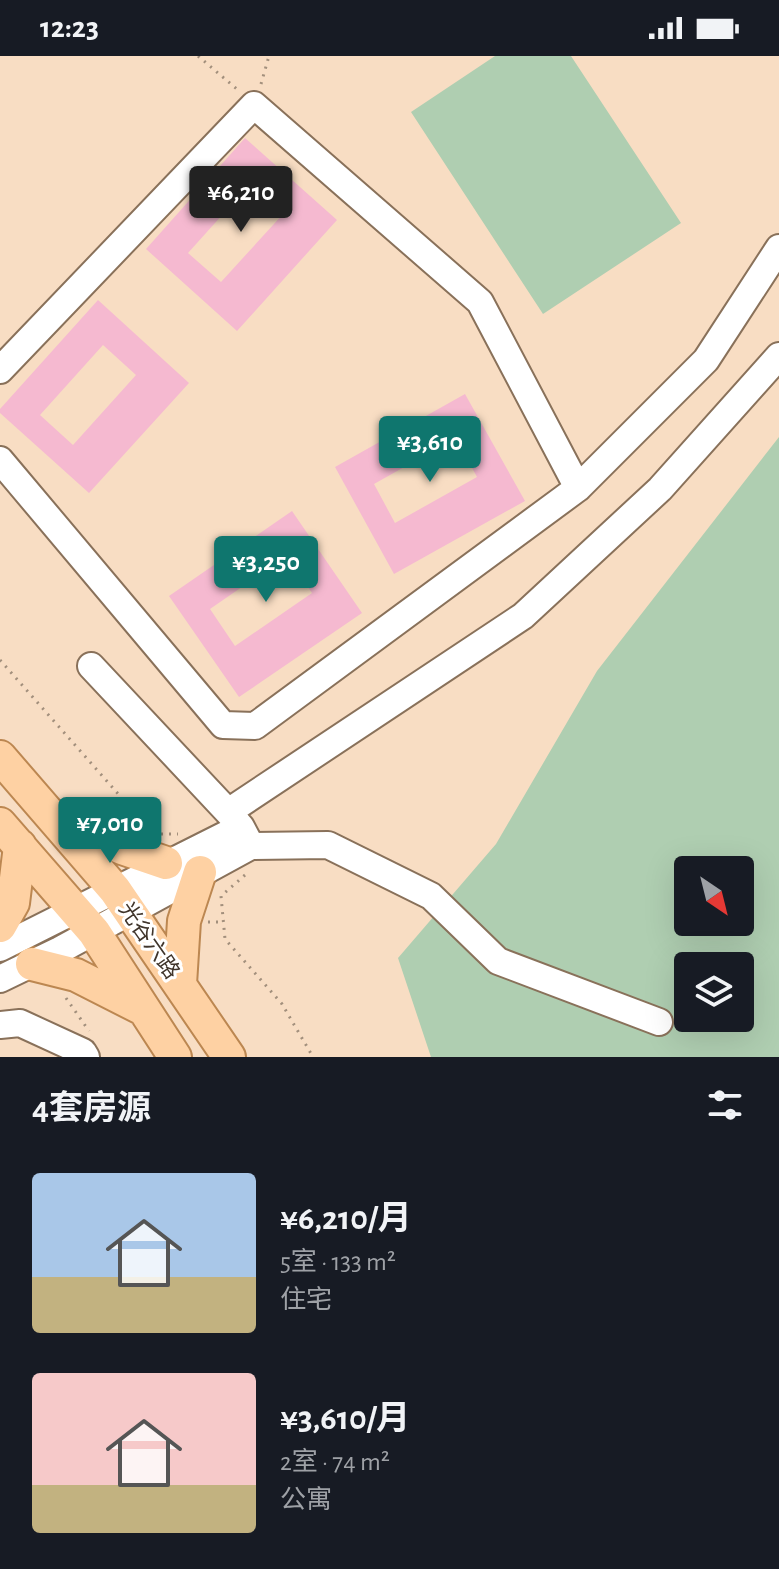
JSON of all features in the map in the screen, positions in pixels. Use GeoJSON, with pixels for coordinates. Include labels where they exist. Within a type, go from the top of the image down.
{"type":"FeatureCollection","features":[{"type":"Feature","properties":{"kind":"main road","name":"光谷六路"},"geometry":{"type":"LineString","coordinates":[[0,757],[123,900],[229,1057]]}},
{"type":"Feature","properties":{"kind":"main road"},"geometry":{"type":"LineString","coordinates":[[54,819],[166,863]]}},
{"type":"Feature","properties":{"kind":"main road","name":"光谷六路"},"geometry":{"type":"LineString","coordinates":[[10,835],[85,921],[175,1057]]}},
{"type":"Feature","properties":{"kind":"main road"},"geometry":{"type":"LineString","coordinates":[[0,926],[13,903],[10,835]]}},
{"type":"Feature","properties":{"kind":"main road"},"geometry":{"type":"LineString","coordinates":[[180,984],[184,921],[200,872]]}},
{"type":"Feature","properties":{"kind":"main road"},"geometry":{"type":"LineString","coordinates":[[32,964],[76,975],[146,1010]]}},
{"type":"Feature","properties":{"kind":"street"},"geometry":{"type":"LineString","coordinates":[[0,370],[254,105],[480,302],[578,488]]}},
{"type":"Feature","properties":{"kind":"street"},"geometry":{"type":"LineString","coordinates":[[0,460],[223,725],[255,726],[578,488],[706,360],[779,248]]}},
{"type":"Feature","properties":{"kind":"street"},"geometry":{"type":"LineString","coordinates":[[0,979],[32,964],[85,921],[123,900],[200,872],[240,828],[523,616],[660,489],[779,356]]}},
{"type":"Feature","properties":{"kind":"street"},"geometry":{"type":"LineString","coordinates":[[91,666],[240,828]]}},
{"type":"Feature","properties":{"kind":"street"},"geometry":{"type":"LineString","coordinates":[[123,900],[166,863],[240,828],[328,845],[431,896],[498,961],[659,1022]]}},
{"type":"Feature","properties":{"kind":"street"},"geometry":{"type":"LineString","coordinates":[[0,948],[85,921]]}},
{"type":"Feature","properties":{"kind":"street"},"geometry":{"type":"LineString","coordinates":[[0,1025],[20,1023],[83,1052],[88,1045]]}},
{"type":"Feature","properties":{"kind":"path"},"geometry":{"type":"LineString","coordinates":[[198,56],[254,105],[269,56]]}},
{"type":"Feature","properties":{"kind":"path"},"geometry":{"type":"LineString","coordinates":[[0,660],[154,834],[183,835]]}},
{"type":"Feature","properties":{"kind":"path"},"geometry":{"type":"LineString","coordinates":[[240,828],[257,865],[221,896],[225,939],[282,1004],[313,1057]]}},
{"type":"Feature","properties":{"kind":"path"},"geometry":{"type":"LineString","coordinates":[[65,997],[88,1045]]}},
{"type":"Feature","properties":{"kind":"green space"},"geometry":{"type":"Polygon","coordinates":[[[495,56],[571,56],[681,223],[543,314],[411,112],[495,56]]]}},
{"type":"Feature","properties":{"kind":"green space"},"geometry":{"type":"Polygon","coordinates":[[[779,437],[779,1057],[431,1057],[398,958],[496,844],[597,671],[779,437]]]}},
{"type":"Feature","properties":{"kind":"building"},"geometry":{"type":"Polygon","coordinates":[[[245,138],[337,220],[237,331],[146,249],[245,138]],[[251,183],[188,253],[221,282],[284,213],[251,183]]]}},
{"type":"Feature","properties":{"kind":"building"},"geometry":{"type":"Polygon","coordinates":[[[98,300],[189,383],[89,493],[0,413],[0,409],[98,300]],[[103,345],[40,415],[73,445],[136,375],[103,345]]]}},
{"type":"Feature","properties":{"kind":"building"},"geometry":{"type":"Polygon","coordinates":[[[465,394],[525,501],[394,574],[335,467],[465,394]],[[456,438],[374,484],[395,523],[477,477],[456,438]]]}},
{"type":"Feature","properties":{"kind":"building"},"geometry":{"type":"Polygon","coordinates":[[[292,511],[362,613],[239,697],[169,596],[292,511]],[[287,556],[210,609],[235,646],[312,593],[287,556]]]}}]}
